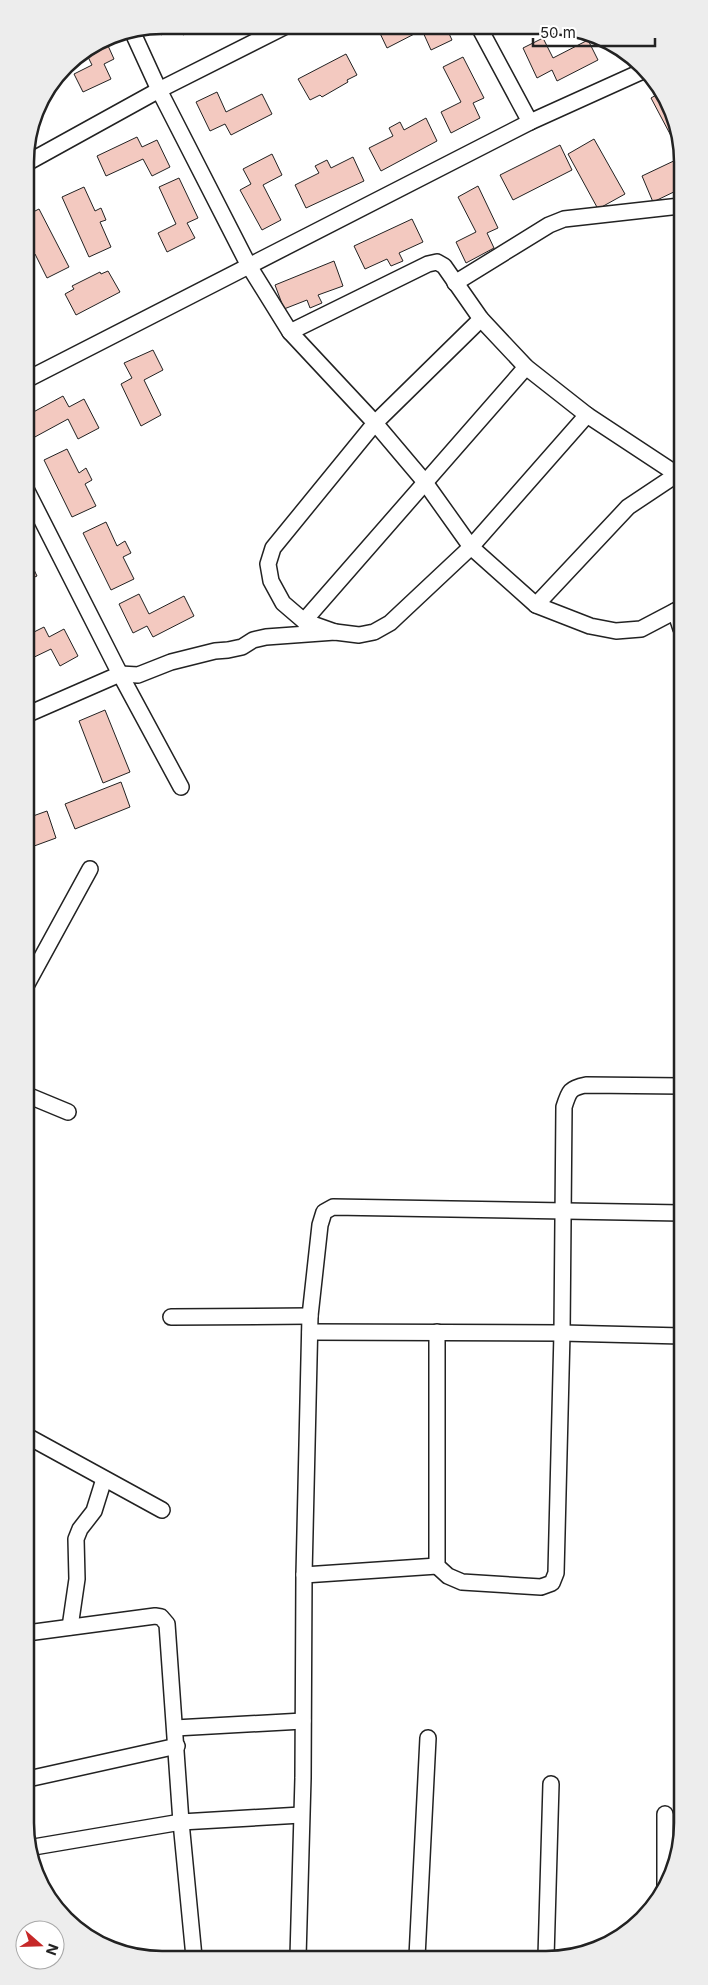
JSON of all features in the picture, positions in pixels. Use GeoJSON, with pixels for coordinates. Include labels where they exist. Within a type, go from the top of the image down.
{"type":"FeatureCollection","features":[{"type":"Feature","properties":{"kind":"street"},"geometry":{"type":"LineString","coordinates":[[34,159],[159,90],[270,34]]}},
{"type":"Feature","properties":{"kind":"street"},"geometry":{"type":"LineString","coordinates":[[483,34],[530,122]]}},
{"type":"Feature","properties":{"kind":"street"},"geometry":{"type":"LineString","coordinates":[[135,37],[159,90],[249,266],[290,332],[375,423],[424,481],[471,547],[536,606],[590,626],[616,631],[641,629],[674,612]]}},
{"type":"Feature","properties":{"kind":"street"},"geometry":{"type":"LineString","coordinates":[[34,376],[530,122],[639,73]]}},
{"type":"Feature","properties":{"kind":"street"},"geometry":{"type":"LineString","coordinates":[[455,283],[549,225],[564,218],[674,207]]}},
{"type":"Feature","properties":{"kind":"street"},"geometry":{"type":"LineString","coordinates":[[290,332],[428,264],[437,262],[444,266],[481,319],[526,367],[587,415],[674,473]]}},
{"type":"Feature","properties":{"kind":"street"},"geometry":{"type":"LineString","coordinates":[[335,632],[304,621],[283,603],[271,581],[268,564],[273,548],[375,423],[481,319]]}},
{"type":"Feature","properties":{"kind":"street"},"geometry":{"type":"LineString","coordinates":[[304,621],[424,481],[526,367]]}},
{"type":"Feature","properties":{"kind":"street"},"geometry":{"type":"LineString","coordinates":[[34,712],[120,674],[138,675],[171,662],[235,648],[266,636],[374,632],[390,623],[471,547],[587,415]]}},
{"type":"Feature","properties":{"kind":"street"},"geometry":{"type":"LineString","coordinates":[[536,606],[628,507],[674,478]]}},
{"type":"Feature","properties":{"kind":"street"},"geometry":{"type":"LineString","coordinates":[[34,509],[181,787]]}},
{"type":"Feature","properties":{"kind":"street"},"geometry":{"type":"LineString","coordinates":[[34,971],[90,869]]}},
{"type":"Feature","properties":{"kind":"street"},"geometry":{"type":"LineString","coordinates":[[304,1575],[437,1566],[448,1576],[462,1582],[541,1587],[552,1582],[556,1573],[562,1333],[564,1107],[568,1093],[574,1088],[586,1085],[674,1086]]}},
{"type":"Feature","properties":{"kind":"street"},"geometry":{"type":"LineString","coordinates":[[34,1098],[68,1112]]}},
{"type":"Feature","properties":{"kind":"street"},"geometry":{"type":"LineString","coordinates":[[298,1951],[303,1778],[304,1575],[310,1316],[320,1225],[324,1212],[333,1207],[674,1213]]}},
{"type":"Feature","properties":{"kind":"street"},"geometry":{"type":"LineString","coordinates":[[170,1317],[310,1316]]}},
{"type":"Feature","properties":{"kind":"street"},"geometry":{"type":"LineString","coordinates":[[310,1332],[562,1333],[674,1336]]}},
{"type":"Feature","properties":{"kind":"street"},"geometry":{"type":"LineString","coordinates":[[437,1332],[437,1566]]}},
{"type":"Feature","properties":{"kind":"street"},"geometry":{"type":"LineString","coordinates":[[34,1440],[162,1510]]}},
{"type":"Feature","properties":{"kind":"street"},"geometry":{"type":"LineString","coordinates":[[70,1627],[77,1579],[76,1539],[80,1529],[94,1511],[104,1479]]}},
{"type":"Feature","properties":{"kind":"street"},"geometry":{"type":"LineString","coordinates":[[34,1632],[155,1616],[162,1617],[166,1624],[177,1746],[181,1822],[193,1951]]}},
{"type":"Feature","properties":{"kind":"street"},"geometry":{"type":"LineString","coordinates":[[175,1728],[303,1721]]}},
{"type":"Feature","properties":{"kind":"street"},"geometry":{"type":"LineString","coordinates":[[417,1951],[428,1738]]}},
{"type":"Feature","properties":{"kind":"street"},"geometry":{"type":"LineString","coordinates":[[34,1778],[177,1746]]}},
{"type":"Feature","properties":{"kind":"street"},"geometry":{"type":"LineString","coordinates":[[546,1951],[551,1784]]}},
{"type":"Feature","properties":{"kind":"street"},"geometry":{"type":"LineString","coordinates":[[36,1847],[181,1822],[301,1814]]}},
{"type":"Feature","properties":{"kind":"street"},"geometry":{"type":"LineString","coordinates":[[665,1814],[666,1867]]}},
{"type":"Feature","properties":{"kind":"building"},"geometry":{"type":"Polygon","coordinates":[[[380,34],[414,34],[387,48],[380,34]]]}},
{"type":"Feature","properties":{"kind":"building"},"geometry":{"type":"Polygon","coordinates":[[[424,34],[449,34],[452,40],[431,50],[424,34]]]}},
{"type":"Feature","properties":{"kind":"building"},"geometry":{"type":"Polygon","coordinates":[[[543,38],[553,58],[586,41],[589,42],[598,60],[557,81],[552,70],[537,78],[523,48],[543,38]]]}},
{"type":"Feature","properties":{"kind":"building"},"geometry":{"type":"Polygon","coordinates":[[[108,46],[114,59],[104,64],[111,79],[83,92],[74,74],[92,65],[88,57],[108,46]]]}},
{"type":"Feature","properties":{"kind":"building"},"geometry":{"type":"Polygon","coordinates":[[[346,54],[357,75],[322,97],[320,95],[310,100],[298,79],[346,54]]]}},
{"type":"Feature","properties":{"kind":"building"},"geometry":{"type":"Polygon","coordinates":[[[463,57],[484,98],[473,103],[480,118],[451,133],[441,112],[461,102],[443,67],[463,57]]]}},
{"type":"Feature","properties":{"kind":"building"},"geometry":{"type":"Polygon","coordinates":[[[217,92],[226,112],[262,94],[272,114],[231,135],[225,124],[210,131],[196,102],[217,92]]]}},
{"type":"Feature","properties":{"kind":"building"},"geometry":{"type":"Polygon","coordinates":[[[656,95],[661,105],[672,138],[651,98],[656,95]]]}},
{"type":"Feature","properties":{"kind":"building"},"geometry":{"type":"Polygon","coordinates":[[[426,118],[437,141],[381,171],[369,148],[393,136],[389,128],[400,122],[404,130],[426,118]]]}},
{"type":"Feature","properties":{"kind":"building"},"geometry":{"type":"Polygon","coordinates":[[[137,137],[142,147],[157,140],[170,167],[152,176],[143,159],[106,176],[97,156],[137,137]]]}},
{"type":"Feature","properties":{"kind":"building"},"geometry":{"type":"Polygon","coordinates":[[[594,139],[625,194],[598,209],[568,154],[594,139]]]}},
{"type":"Feature","properties":{"kind":"building"},"geometry":{"type":"Polygon","coordinates":[[[560,145],[572,170],[513,200],[500,175],[560,145]]]}},
{"type":"Feature","properties":{"kind":"building"},"geometry":{"type":"Polygon","coordinates":[[[272,154],[282,175],[263,185],[281,220],[262,230],[240,190],[251,184],[243,169],[272,154]]]}},
{"type":"Feature","properties":{"kind":"building"},"geometry":{"type":"Polygon","coordinates":[[[353,157],[364,181],[306,208],[295,185],[319,173],[315,166],[327,160],[331,168],[353,157]]]}},
{"type":"Feature","properties":{"kind":"building"},"geometry":{"type":"Polygon","coordinates":[[[674,161],[674,192],[653,202],[642,176],[674,161]]]}},
{"type":"Feature","properties":{"kind":"building"},"geometry":{"type":"Polygon","coordinates":[[[179,178],[198,218],[187,223],[195,238],[167,252],[158,233],[176,224],[159,187],[179,178]]]}},
{"type":"Feature","properties":{"kind":"building"},"geometry":{"type":"Polygon","coordinates":[[[478,186],[498,228],[487,233],[494,248],[466,263],[456,242],[476,232],[458,197],[478,186]]]}},
{"type":"Feature","properties":{"kind":"building"},"geometry":{"type":"Polygon","coordinates":[[[84,187],[95,211],[101,208],[106,220],[100,222],[111,247],[89,257],[62,197],[84,187]]]}},
{"type":"Feature","properties":{"kind":"building"},"geometry":{"type":"Polygon","coordinates":[[[39,209],[69,267],[47,278],[34,255],[34,212],[39,209]]]}},
{"type":"Feature","properties":{"kind":"building"},"geometry":{"type":"Polygon","coordinates":[[[412,219],[423,242],[399,253],[403,261],[391,266],[387,259],[365,269],[354,246],[412,219]]]}},
{"type":"Feature","properties":{"kind":"building"},"geometry":{"type":"Polygon","coordinates":[[[334,261],[343,286],[318,295],[322,303],[310,308],[307,300],[284,309],[275,285],[334,261]]]}},
{"type":"Feature","properties":{"kind":"building"},"geometry":{"type":"Polygon","coordinates":[[[108,271],[120,292],[76,315],[65,294],[74,289],[72,286],[100,272],[101,274],[108,271]]]}},
{"type":"Feature","properties":{"kind":"building"},"geometry":{"type":"Polygon","coordinates":[[[153,350],[163,370],[144,380],[161,415],[141,426],[121,384],[132,378],[124,363],[153,350]]]}},
{"type":"Feature","properties":{"kind":"building"},"geometry":{"type":"Polygon","coordinates":[[[63,396],[69,407],[84,399],[99,428],[78,439],[68,419],[34,437],[34,412],[63,396]]]}},
{"type":"Feature","properties":{"kind":"building"},"geometry":{"type":"Polygon","coordinates":[[[67,449],[79,473],[86,468],[92,480],[85,484],[96,506],[72,517],[44,460],[67,449]]]}},
{"type":"Feature","properties":{"kind":"building"},"geometry":{"type":"Polygon","coordinates":[[[106,522],[117,546],[125,541],[131,553],[123,557],[134,579],[111,590],[83,533],[106,522]]]}},
{"type":"Feature","properties":{"kind":"building"},"geometry":{"type":"Polygon","coordinates":[[[139,594],[149,614],[184,596],[194,616],[153,637],[147,626],[133,633],[119,604],[139,594]]]}},
{"type":"Feature","properties":{"kind":"building"},"geometry":{"type":"Polygon","coordinates":[[[44,627],[49,637],[64,629],[78,656],[60,666],[51,649],[34,657],[34,632],[44,627]]]}},
{"type":"Feature","properties":{"kind":"building"},"geometry":{"type":"Polygon","coordinates":[[[105,710],[130,772],[103,783],[79,721],[105,710]]]}},
{"type":"Feature","properties":{"kind":"building"},"geometry":{"type":"Polygon","coordinates":[[[121,782],[130,807],[75,829],[65,804],[121,782]]]}},
{"type":"Feature","properties":{"kind":"building"},"geometry":{"type":"Polygon","coordinates":[[[47,811],[56,838],[34,846],[34,816],[47,811]]]}}]}
